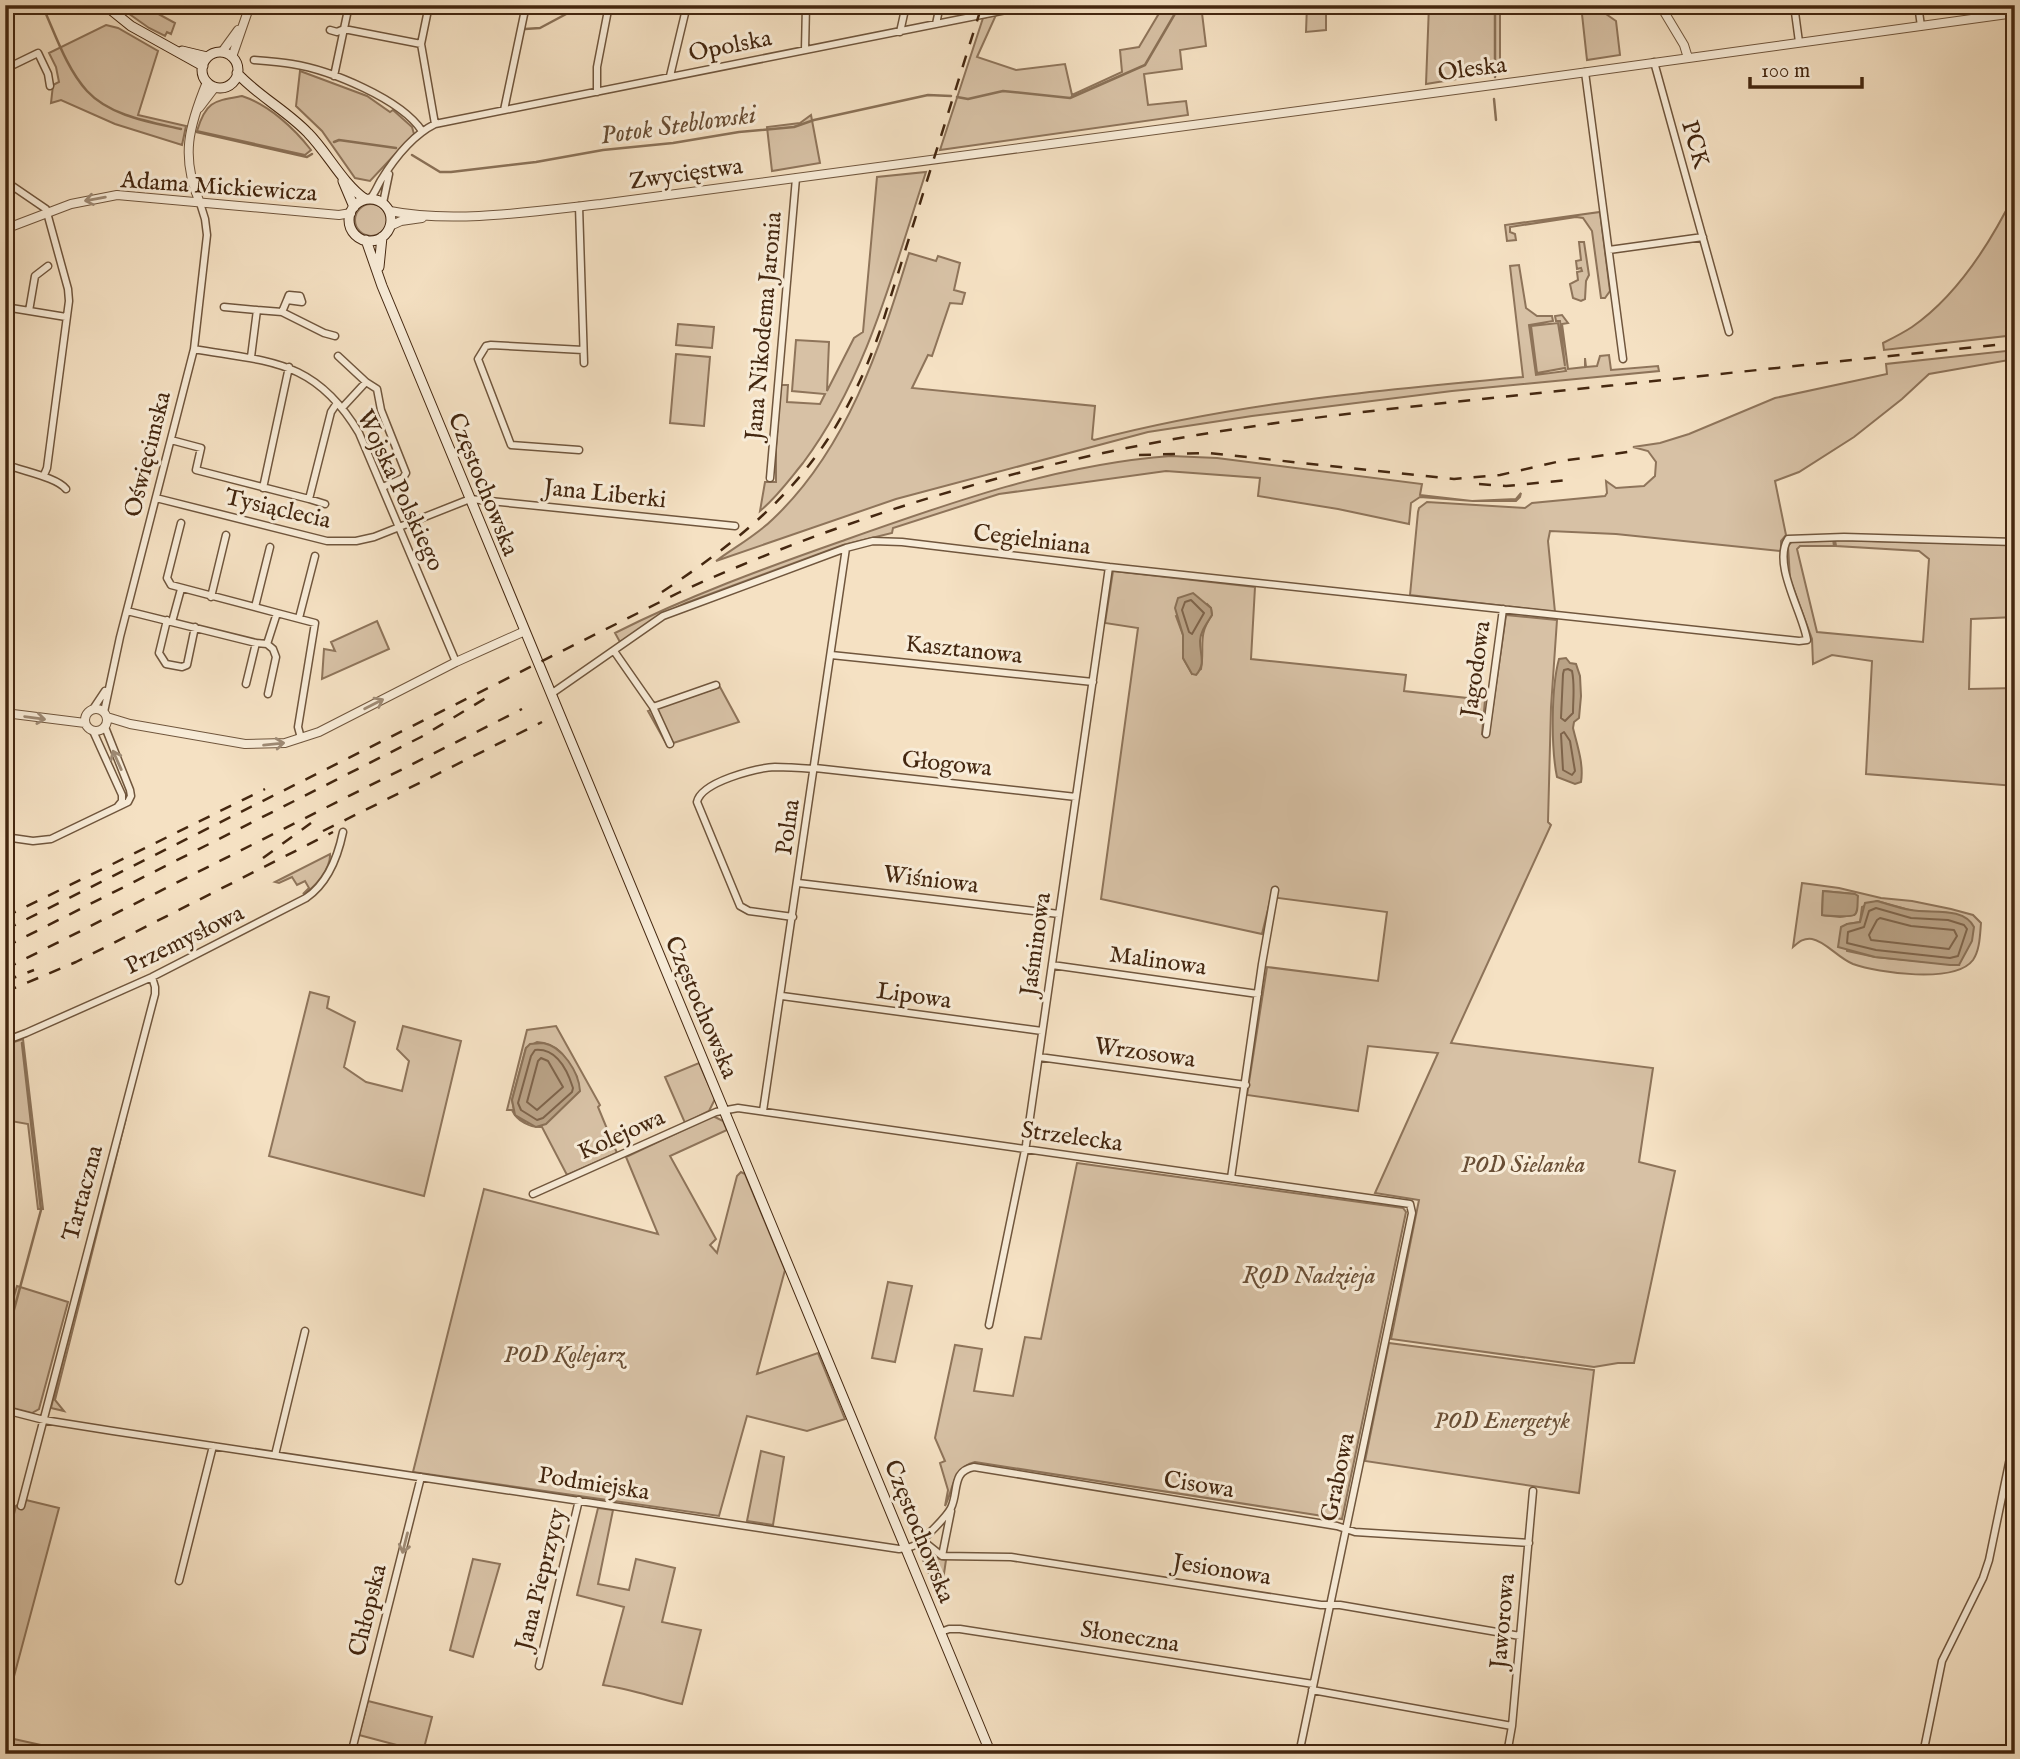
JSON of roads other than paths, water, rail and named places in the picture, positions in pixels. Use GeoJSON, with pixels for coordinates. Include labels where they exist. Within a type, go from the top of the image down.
{"type":"FeatureCollection","features":[{"type":"Feature","properties":{"kind":"main road"},"geometry":{"type":"LineString","coordinates":[[105,5],[131,26],[205,62]]}},
{"type":"Feature","properties":{"kind":"main road"},"geometry":{"type":"LineString","coordinates":[[222,52],[232,57],[236,62],[237,73],[232,83],[223,87],[211,84],[205,62],[222,52]]}},
{"type":"Feature","properties":{"kind":"main road"},"geometry":{"type":"LineString","coordinates":[[237,73],[256,92],[285,111],[318,143],[367,199],[383,203],[390,211],[390,226],[382,237],[366,240],[352,230],[352,210],[334,163]]}},
{"type":"Feature","properties":{"kind":"main road"},"geometry":{"type":"LineString","coordinates":[[232,83],[256,92]]}},
{"type":"Feature","properties":{"kind":"main road"},"geometry":{"type":"LineString","coordinates":[[352,210],[367,199]]}},
{"type":"Feature","properties":{"kind":"main road","name":"Częstochowska"},"geometry":{"type":"LineString","coordinates":[[379,275],[379,245],[382,237]]}},
{"type":"Feature","properties":{"kind":"main road","name":"Częstochowska"},"geometry":{"type":"LineString","coordinates":[[366,240],[470,499],[991,1754]]}},
{"type":"Feature","properties":{"kind":"street"},"geometry":{"type":"LineString","coordinates":[[232,57],[250,5]]}},
{"type":"Feature","properties":{"kind":"street"},"geometry":{"type":"LineString","coordinates":[[334,76],[349,5]]}},
{"type":"Feature","properties":{"kind":"street"},"geometry":{"type":"LineString","coordinates":[[429,5],[421,44],[435,124]]}},
{"type":"Feature","properties":{"kind":"street"},"geometry":{"type":"LineString","coordinates":[[504,110],[526,5]]}},
{"type":"Feature","properties":{"kind":"street"},"geometry":{"type":"LineString","coordinates":[[597,92],[597,66],[609,5]]}},
{"type":"Feature","properties":{"kind":"street"},"geometry":{"type":"LineString","coordinates":[[670,76],[687,5]]}},
{"type":"Feature","properties":{"kind":"street"},"geometry":{"type":"LineString","coordinates":[[805,50],[806,5]]}},
{"type":"Feature","properties":{"kind":"street"},"geometry":{"type":"LineString","coordinates":[[900,32],[906,5]]}},
{"type":"Feature","properties":{"kind":"street"},"geometry":{"type":"LineString","coordinates":[[936,24],[940,5]]}},
{"type":"Feature","properties":{"kind":"street","name":"Opolska"},"geometry":{"type":"LineString","coordinates":[[422,131],[435,124],[1031,5]]}},
{"type":"Feature","properties":{"kind":"street"},"geometry":{"type":"LineString","coordinates":[[1660,5],[1684,45],[1688,58]]}},
{"type":"Feature","properties":{"kind":"street"},"geometry":{"type":"LineString","coordinates":[[1794,5],[1799,42]]}},
{"type":"Feature","properties":{"kind":"street"},"geometry":{"type":"LineString","coordinates":[[1918,5],[1920,26]]}},
{"type":"Feature","properties":{"kind":"street","name":"Oleska"},"geometry":{"type":"LineString","coordinates":[[935,159],[2015,13]]}},
{"type":"Feature","properties":{"kind":"street"},"geometry":{"type":"LineString","coordinates":[[222,52],[242,25]]}},
{"type":"Feature","properties":{"kind":"street"},"geometry":{"type":"LineString","coordinates":[[330,30],[337,32],[344,29],[421,44]]}},
{"type":"Feature","properties":{"kind":"street"},"geometry":{"type":"LineString","coordinates":[[5,69],[38,53],[48,74],[50,86]]}},
{"type":"Feature","properties":{"kind":"street"},"geometry":{"type":"LineString","coordinates":[[254,60],[292,64],[334,76],[384,99],[422,131],[367,199]]}},
{"type":"Feature","properties":{"kind":"street","name":"PCK"},"geometry":{"type":"LineString","coordinates":[[1654,62],[1729,332]]}},
{"type":"Feature","properties":{"kind":"street"},"geometry":{"type":"LineString","coordinates":[[1585,72],[1623,359]]}},
{"type":"Feature","properties":{"kind":"street"},"geometry":{"type":"LineString","coordinates":[[200,203],[191,179],[187,156],[189,135],[197,110],[211,84]]}},
{"type":"Feature","properties":{"kind":"street","name":"Zwycięstwa"},"geometry":{"type":"LineString","coordinates":[[390,226],[401,221],[579,206],[935,159]]}},
{"type":"Feature","properties":{"kind":"street"},"geometry":{"type":"LineString","coordinates":[[383,203],[384,189],[392,166]]}},
{"type":"Feature","properties":{"kind":"street","name":"Jana Nikodema Jaronia"},"geometry":{"type":"LineString","coordinates":[[770,478],[796,178]]}},
{"type":"Feature","properties":{"kind":"street"},"geometry":{"type":"LineString","coordinates":[[5,181],[42,204],[47,212],[68,289],[44,475]]}},
{"type":"Feature","properties":{"kind":"street","name":"Adama Mickiewicza"},"geometry":{"type":"LineString","coordinates":[[5,229],[76,202],[117,195],[339,215],[352,210]]}},
{"type":"Feature","properties":{"kind":"street","name":"Oświęcimska"},"geometry":{"type":"LineString","coordinates":[[105,719],[108,686],[194,349],[207,234],[200,203]]}},
{"type":"Feature","properties":{"kind":"street"},"geometry":{"type":"LineString","coordinates":[[579,206],[584,363]]}},
{"type":"Feature","properties":{"kind":"street","name":"Zwycięstwa"},"geometry":{"type":"LineString","coordinates":[[390,211],[442,216]]}},
{"type":"Feature","properties":{"kind":"street"},"geometry":{"type":"LineString","coordinates":[[1609,250],[1703,237]]}},
{"type":"Feature","properties":{"kind":"street"},"geometry":{"type":"LineString","coordinates":[[29,311],[35,276],[48,265]]}},
{"type":"Feature","properties":{"kind":"street"},"geometry":{"type":"LineString","coordinates":[[282,312],[287,300]]}},
{"type":"Feature","properties":{"kind":"street"},"geometry":{"type":"LineString","coordinates":[[5,307],[66,317]]}},
{"type":"Feature","properties":{"kind":"street"},"geometry":{"type":"LineString","coordinates":[[224,307],[282,312],[324,333],[335,335]]}},
{"type":"Feature","properties":{"kind":"street"},"geometry":{"type":"LineString","coordinates":[[251,358],[257,310]]}},
{"type":"Feature","properties":{"kind":"street"},"geometry":{"type":"LineString","coordinates":[[579,450],[511,445],[478,359],[486,346],[491,345],[583,350]]}},
{"type":"Feature","properties":{"kind":"street","name":"Wojska Polskiego"},"geometry":{"type":"LineString","coordinates":[[194,349],[289,367],[310,378],[339,406],[359,433],[456,662]]}},
{"type":"Feature","properties":{"kind":"street"},"geometry":{"type":"LineString","coordinates":[[338,356],[377,390],[381,410],[406,473],[404,478],[383,487]]}},
{"type":"Feature","properties":{"kind":"street"},"geometry":{"type":"LineString","coordinates":[[263,488],[289,367]]}},
{"type":"Feature","properties":{"kind":"street"},"geometry":{"type":"LineString","coordinates":[[309,499],[331,412],[366,382]]}},
{"type":"Feature","properties":{"kind":"street"},"geometry":{"type":"LineString","coordinates":[[171,440],[201,448],[196,470],[325,504]]}},
{"type":"Feature","properties":{"kind":"street"},"geometry":{"type":"LineString","coordinates":[[5,464],[34,475],[44,475],[64,485],[66,489]]}},
{"type":"Feature","properties":{"kind":"street","name":"Tysiąclecia"},"geometry":{"type":"LineString","coordinates":[[156,498],[327,541],[356,541],[400,528],[470,499]]}},
{"type":"Feature","properties":{"kind":"street","name":"Jana Liberki"},"geometry":{"type":"LineString","coordinates":[[470,499],[736,526]]}},
{"type":"Feature","properties":{"kind":"street"},"geometry":{"type":"LineString","coordinates":[[181,523],[167,578],[171,585],[312,621],[316,628],[299,727],[301,738]]}},
{"type":"Feature","properties":{"kind":"street"},"geometry":{"type":"LineString","coordinates":[[211,597],[226,535]]}},
{"type":"Feature","properties":{"kind":"street","name":"Cegielniana"},"geometry":{"type":"LineString","coordinates":[[551,694],[670,613],[846,548],[873,541],[1803,641],[1807,640],[1805,630],[1785,568],[1784,549],[1788,539],[1844,537],[2015,542]]}},
{"type":"Feature","properties":{"kind":"street"},"geometry":{"type":"LineString","coordinates":[[255,607],[270,547]]}},
{"type":"Feature","properties":{"kind":"street","name":"Polna"},"geometry":{"type":"LineString","coordinates":[[763,1111],[846,548]]}},
{"type":"Feature","properties":{"kind":"street"},"geometry":{"type":"LineString","coordinates":[[299,618],[315,556]]}},
{"type":"Feature","properties":{"kind":"street","name":"Jaśminowa"},"geometry":{"type":"LineString","coordinates":[[989,1325],[1026,1148],[1109,567]]}},
{"type":"Feature","properties":{"kind":"street"},"geometry":{"type":"LineString","coordinates":[[181,589],[159,652],[166,664],[182,667],[187,665],[195,627]]}},
{"type":"Feature","properties":{"kind":"street","name":"Jagodowa"},"geometry":{"type":"LineString","coordinates":[[1486,734],[1503,609]]}},
{"type":"Feature","properties":{"kind":"street"},"geometry":{"type":"LineString","coordinates":[[127,611],[267,644],[276,652],[268,694]]}},
{"type":"Feature","properties":{"kind":"street"},"geometry":{"type":"LineString","coordinates":[[267,644],[277,613]]}},
{"type":"Feature","properties":{"kind":"street"},"geometry":{"type":"LineString","coordinates":[[93,709],[105,719],[130,724],[245,744],[280,743],[319,732],[456,662],[525,631]]}},
{"type":"Feature","properties":{"kind":"street"},"geometry":{"type":"LineString","coordinates":[[246,684],[256,643]]}},
{"type":"Feature","properties":{"kind":"street"},"geometry":{"type":"LineString","coordinates":[[614,651],[653,707],[670,744]]}},
{"type":"Feature","properties":{"kind":"street","name":"Kasztanowa"},"geometry":{"type":"LineString","coordinates":[[831,655],[1093,682]]}},
{"type":"Feature","properties":{"kind":"street"},"geometry":{"type":"LineString","coordinates":[[653,707],[716,685]]}},
{"type":"Feature","properties":{"kind":"street"},"geometry":{"type":"LineString","coordinates":[[85,723],[86,714],[93,709],[108,686]]}},
{"type":"Feature","properties":{"kind":"street"},"geometry":{"type":"LineString","coordinates":[[5,713],[85,723],[93,731],[121,795],[122,801],[110,811]]}},
{"type":"Feature","properties":{"kind":"street"},"geometry":{"type":"LineString","coordinates":[[93,731],[105,719]]}},
{"type":"Feature","properties":{"kind":"street"},"geometry":{"type":"LineString","coordinates":[[5,837],[45,840],[128,802],[131,793],[105,719]]}},
{"type":"Feature","properties":{"kind":"street","name":"Głogowa"},"geometry":{"type":"LineString","coordinates":[[793,917],[749,911],[740,906],[697,802],[699,794],[707,787],[754,771],[776,767],[1076,797]]}},
{"type":"Feature","properties":{"kind":"street","name":"Przemysłowa"},"geometry":{"type":"LineString","coordinates":[[5,1041],[152,977],[312,894],[331,867],[342,832]]}},
{"type":"Feature","properties":{"kind":"street","name":"Wiśniowa"},"geometry":{"type":"LineString","coordinates":[[798,883],[1059,914]]}},
{"type":"Feature","properties":{"kind":"street"},"geometry":{"type":"LineString","coordinates":[[1231,1178],[1275,890]]}},
{"type":"Feature","properties":{"kind":"street","name":"Malinowa"},"geometry":{"type":"LineString","coordinates":[[1052,965],[1258,994]]}},
{"type":"Feature","properties":{"kind":"street","name":"Tartaczna"},"geometry":{"type":"LineString","coordinates":[[21,1506],[155,993],[152,977]]}},
{"type":"Feature","properties":{"kind":"street","name":"Lipowa"},"geometry":{"type":"LineString","coordinates":[[782,996],[1042,1031]]}},
{"type":"Feature","properties":{"kind":"street","name":"Wrzosowa"},"geometry":{"type":"LineString","coordinates":[[1039,1058],[1245,1085]]}},
{"type":"Feature","properties":{"kind":"street","name":"Strzelecka"},"geometry":{"type":"LineString","coordinates":[[724,1110],[738,1108],[763,1111],[1026,1148],[1407,1203],[1412,1208]]}},
{"type":"Feature","properties":{"kind":"street","name":"Kolejowa"},"geometry":{"type":"LineString","coordinates":[[533,1194],[724,1110]]}},
{"type":"Feature","properties":{"kind":"street","name":"Grabowa"},"geometry":{"type":"LineString","coordinates":[[1299,1754],[1412,1208]]}},
{"type":"Feature","properties":{"kind":"street"},"geometry":{"type":"LineString","coordinates":[[275,1455],[306,1331]]}},
{"type":"Feature","properties":{"kind":"street","name":"Podmiejska"},"geometry":{"type":"LineString","coordinates":[[5,1410],[44,1420],[213,1446],[889,1548],[907,1548]]}},
{"type":"Feature","properties":{"kind":"street"},"geometry":{"type":"LineString","coordinates":[[1923,1754],[1942,1661],[1983,1578],[1989,1560],[2015,1434]]}},
{"type":"Feature","properties":{"kind":"street"},"geometry":{"type":"LineString","coordinates":[[179,1581],[213,1446]]}},
{"type":"Feature","properties":{"kind":"street","name":"Cisowa"},"geometry":{"type":"LineString","coordinates":[[907,1548],[922,1540],[951,1509],[958,1477],[965,1470],[974,1468],[1355,1532],[1529,1543]]}},
{"type":"Feature","properties":{"kind":"street","name":"Chłopska"},"geometry":{"type":"LineString","coordinates":[[351,1754],[421,1477]]}},
{"type":"Feature","properties":{"kind":"street","name":"Jaworowa"},"geometry":{"type":"LineString","coordinates":[[1507,1754],[1512,1726],[1533,1491]]}},
{"type":"Feature","properties":{"kind":"street","name":"Jana Pieprzycy"},"geometry":{"type":"LineString","coordinates":[[539,1666],[579,1500]]}},
{"type":"Feature","properties":{"kind":"street"},"geometry":{"type":"LineString","coordinates":[[922,1540],[942,1556],[951,1509]]}},
{"type":"Feature","properties":{"kind":"street","name":"Jesionowa"},"geometry":{"type":"LineString","coordinates":[[942,1556],[1011,1557],[1353,1607],[1520,1636]]}},
{"type":"Feature","properties":{"kind":"street","name":"Słoneczna"},"geometry":{"type":"LineString","coordinates":[[940,1632],[960,1629],[1313,1687],[1512,1726]]}},
{"type":"Feature","properties":{"kind":"water"},"geometry":{"type":"Polygon","coordinates":[[[1193,593],[1211,608],[1212,615],[1201,634],[1202,663],[1196,675],[1192,674],[1183,658],[1183,635],[1175,608],[1178,598],[1193,593]]]}},
{"type":"Feature","properties":{"kind":"water"},"geometry":{"type":"Polygon","coordinates":[[[1566,658],[1570,663],[1576,664],[1580,676],[1579,718],[1574,722],[1573,728],[1582,775],[1581,782],[1575,784],[1557,777],[1554,750],[1553,701],[1556,671],[1559,659],[1566,658]]]}},
{"type":"Feature","properties":{"kind":"water"},"geometry":{"type":"Polygon","coordinates":[[[1823,891],[1858,896],[1856,914],[1822,915],[1823,891]]]}},
{"type":"Feature","properties":{"kind":"water"},"geometry":{"type":"Polygon","coordinates":[[[1877,901],[1911,910],[1955,913],[1969,920],[1974,927],[1972,941],[1959,965],[1875,957],[1838,947],[1841,927],[1860,922],[1865,903],[1877,901]]]}},
{"type":"Feature","properties":{"kind":"water"},"geometry":{"type":"Polygon","coordinates":[[[543,1043],[563,1054],[573,1068],[580,1091],[546,1124],[536,1127],[515,1115],[512,1100],[526,1048],[530,1044],[543,1043]]]}},
{"type":"Feature","properties":{"kind":"waterway","name":"Potok Steblowski"},"geometry":{"type":"LineString","coordinates":[[42,5],[73,72],[96,100],[131,117],[181,129]]}},
{"type":"Feature","properties":{"kind":"waterway"},"geometry":{"type":"LineString","coordinates":[[525,29],[540,28],[583,5]]}},
{"type":"Feature","properties":{"kind":"waterway","name":"Potok Steblowski"},"geometry":{"type":"LineString","coordinates":[[957,97],[968,99],[1003,91],[1070,98],[1145,65],[1180,5]]}},
{"type":"Feature","properties":{"kind":"waterway","name":"Potok Steblowski"},"geometry":{"type":"LineString","coordinates":[[1495,5],[1495,77]]}},
{"type":"Feature","properties":{"kind":"waterway","name":"Potok Steblowski"},"geometry":{"type":"LineString","coordinates":[[412,155],[440,172],[451,172],[739,132],[794,127],[814,120],[928,95],[951,96]]}},
{"type":"Feature","properties":{"kind":"waterway","name":"Potok Steblowski"},"geometry":{"type":"LineString","coordinates":[[1494,99],[1496,120]]}},
{"type":"Feature","properties":{"kind":"waterway","name":"Potok Steblowski"},"geometry":{"type":"LineString","coordinates":[[197,132],[307,157],[312,154]]}},
{"type":"Feature","properties":{"kind":"waterway","name":"Potok Steblowski"},"geometry":{"type":"LineString","coordinates":[[334,142],[339,140],[396,148]]}},
{"type":"Feature","properties":{"kind":"waterway"},"geometry":{"type":"LineString","coordinates":[[5,1343],[41,1210],[22,1043]]}},
{"type":"Feature","properties":{"kind":"railway"},"geometry":{"type":"LineString","coordinates":[[662,592],[701,565],[767,511],[795,482],[842,415],[862,376],[880,331],[982,5]]}},
{"type":"Feature","properties":{"kind":"railway"},"geometry":{"type":"LineString","coordinates":[[5,930],[680,592],[742,565],[869,517],[999,478],[1131,447],[1332,416],[2015,343]]}},
{"type":"Feature","properties":{"kind":"railway"},"geometry":{"type":"LineString","coordinates":[[1139,455],[1208,453],[1454,479],[1500,475],[1561,461],[1628,452]]}},
{"type":"Feature","properties":{"kind":"railway"},"geometry":{"type":"LineString","coordinates":[[1479,484],[1506,486],[1568,480]]}},
{"type":"Feature","properties":{"kind":"railway"},"geometry":{"type":"LineString","coordinates":[[5,947],[421,737],[486,698]]}},
{"type":"Feature","properties":{"kind":"railway"},"geometry":{"type":"LineString","coordinates":[[5,969],[522,709]]}},
{"type":"Feature","properties":{"kind":"railway"},"geometry":{"type":"LineString","coordinates":[[323,831],[542,722]]}},
{"type":"Feature","properties":{"kind":"railway"},"geometry":{"type":"LineString","coordinates":[[5,917],[265,789]]}},
{"type":"Feature","properties":{"kind":"railway"},"geometry":{"type":"LineString","coordinates":[[263,858],[311,823]]}},
{"type":"Feature","properties":{"kind":"railway"},"geometry":{"type":"LineString","coordinates":[[5,992],[76,962],[333,832]]}},
{"type":"Feature","properties":{"kind":"railway"},"geometry":{"type":"LineString","coordinates":[[5,981],[34,970]]}},
{"type":"Feature","properties":{"kind":"park label","name":"POD Sielanka"},"geometry":{"type":"Point","coordinates":[1523,1164]}},
{"type":"Feature","properties":{"kind":"park label","name":"ROD Nadzieja"},"geometry":{"type":"Point","coordinates":[1309,1275]}},
{"type":"Feature","properties":{"kind":"park label","name":"POD Kolejarz"},"geometry":{"type":"Point","coordinates":[564,1354]}},
{"type":"Feature","properties":{"kind":"park label","name":"POD Energetyk"},"geometry":{"type":"Point","coordinates":[1502,1420]}}]}
